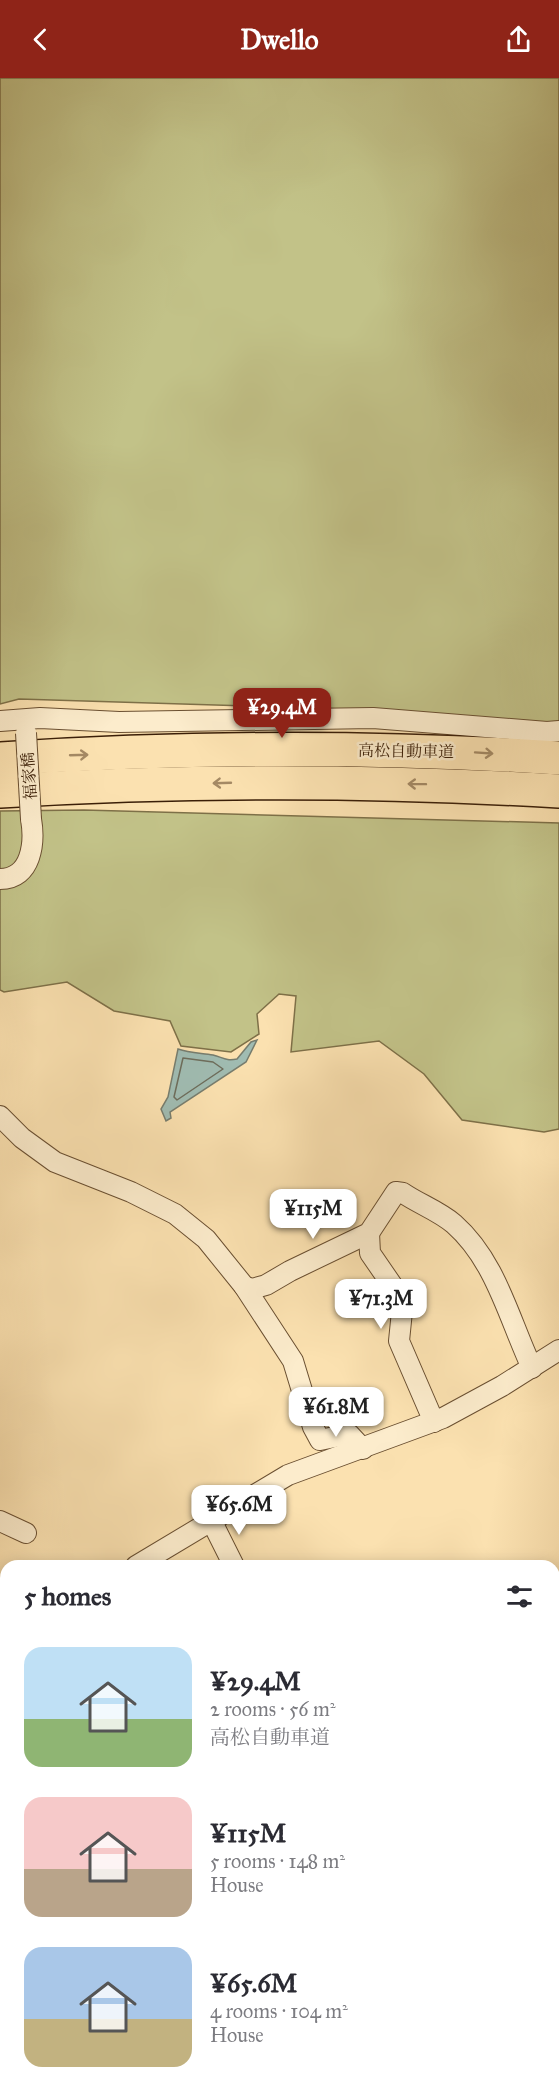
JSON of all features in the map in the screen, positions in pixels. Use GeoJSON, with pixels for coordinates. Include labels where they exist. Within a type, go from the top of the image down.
{"type":"FeatureCollection","features":[{"type":"Feature","properties":{"kind":"highway","name":"高松自動車道"},"geometry":{"type":"LineString","coordinates":[[0,759],[277,749],[453,751],[559,758]]}},
{"type":"Feature","properties":{"kind":"highway","name":"高松自動車道"},"geometry":{"type":"LineString","coordinates":[[0,791],[257,782],[463,785],[559,791]]}},
{"type":"Feature","properties":{"kind":"street"},"geometry":{"type":"LineString","coordinates":[[0,721],[25,725],[373,718],[547,732],[559,731]]}},
{"type":"Feature","properties":{"kind":"street","name":"福家橋"},"geometry":{"type":"LineString","coordinates":[[0,879],[18,873],[30,858],[33,842],[25,725]]}},
{"type":"Feature","properties":{"kind":"street"},"geometry":{"type":"LineString","coordinates":[[0,1116],[22,1138],[55,1162],[130,1192],[175,1214],[206,1239],[244,1286],[293,1361],[313,1427],[320,1440],[349,1434],[363,1449]]}},
{"type":"Feature","properties":{"kind":"street"},"geometry":{"type":"LineString","coordinates":[[244,1286],[252,1289],[266,1285],[369,1233],[396,1192],[403,1193],[453,1223],[501,1288],[532,1368]]}},
{"type":"Feature","properties":{"kind":"street"},"geometry":{"type":"LineString","coordinates":[[369,1233],[370,1253],[403,1301],[399,1341],[434,1422]]}},
{"type":"Feature","properties":{"kind":"street"},"geometry":{"type":"LineString","coordinates":[[146,1560],[288,1475],[434,1422],[472,1403],[559,1350]]}},
{"type":"Feature","properties":{"kind":"street"},"geometry":{"type":"LineString","coordinates":[[0,1521],[26,1533]]}},
{"type":"Feature","properties":{"kind":"street"},"geometry":{"type":"LineString","coordinates":[[212,1522],[231,1560]]}},
{"type":"Feature","properties":{"kind":"green space"},"geometry":{"type":"Polygon","coordinates":[[[0,78],[559,78],[559,726],[376,710],[19,699],[0,704],[0,78]]]}},
{"type":"Feature","properties":{"kind":"green space"},"geometry":{"type":"Polygon","coordinates":[[[84,810],[559,823],[559,1129],[544,1132],[462,1120],[424,1074],[379,1041],[291,1052],[296,996],[279,994],[257,1014],[259,1034],[231,1052],[181,1046],[170,1021],[114,1011],[67,982],[4,992],[0,990],[0,811],[84,810]]]}},
{"type":"Feature","properties":{"kind":"water"},"geometry":{"type":"Polygon","coordinates":[[[257,1040],[246,1062],[170,1112],[171,1118],[166,1121],[161,1109],[168,1097],[178,1049],[233,1060],[237,1059],[251,1042],[257,1040]]]}}]}
